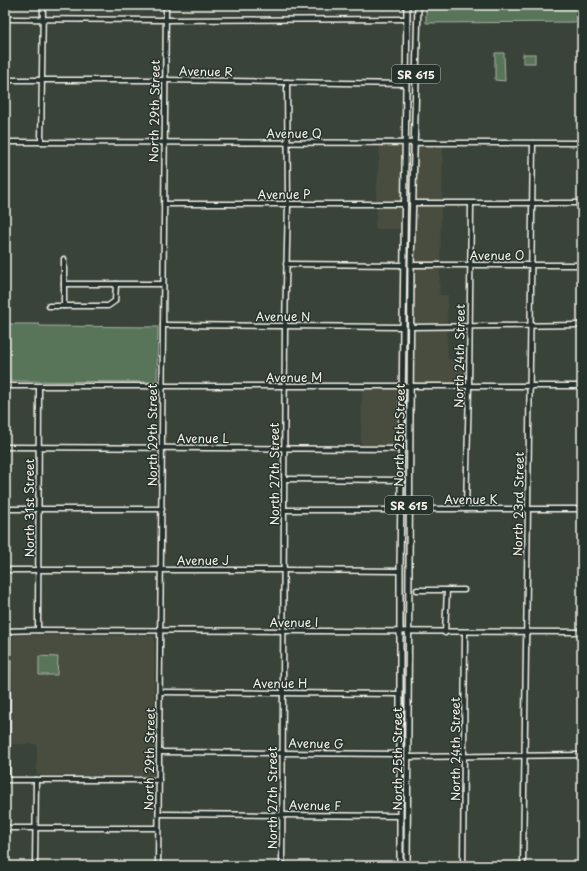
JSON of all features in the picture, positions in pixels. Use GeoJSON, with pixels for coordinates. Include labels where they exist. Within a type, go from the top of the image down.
{"type":"FeatureCollection","features":[{"type":"Feature","properties":{"kind":"main road","name":"North 25th Street"},"geometry":{"type":"LineString","coordinates":[[400,866],[401,448],[407,5]]}},
{"type":"Feature","properties":{"kind":"main road","name":"North 25th Street"},"geometry":{"type":"LineString","coordinates":[[407,866],[410,327],[413,143],[418,5]]}},
{"type":"Feature","properties":{"kind":"main road"},"geometry":{"type":"LineString","coordinates":[[405,216],[408,222],[408,262],[411,265]]}},
{"type":"Feature","properties":{"kind":"main road"},"geometry":{"type":"LineString","coordinates":[[401,458],[405,464],[404,501],[409,509]]}},
{"type":"Feature","properties":{"kind":"main road"},"geometry":{"type":"LineString","coordinates":[[400,706],[402,712],[402,750],[408,757]]}},
{"type":"Feature","properties":{"kind":"main road"},"geometry":{"type":"LineString","coordinates":[[400,816],[402,822],[403,855],[407,866]]}},
{"type":"Feature","properties":{"kind":"street"},"geometry":{"type":"LineString","coordinates":[[41,142],[43,5]]}},
{"type":"Feature","properties":{"kind":"street","name":"North 29th Street"},"geometry":{"type":"LineString","coordinates":[[158,866],[166,5]]}},
{"type":"Feature","properties":{"kind":"street"},"geometry":{"type":"LineString","coordinates":[[5,19],[407,19]]}},
{"type":"Feature","properties":{"kind":"street","name":"Avenue R"},"geometry":{"type":"LineString","coordinates":[[5,80],[165,80],[406,84]]}},
{"type":"Feature","properties":{"kind":"street","name":"North 27th Street"},"geometry":{"type":"LineString","coordinates":[[282,866],[285,326],[288,204],[287,82]]}},
{"type":"Feature","properties":{"kind":"street","name":"Avenue Q"},"geometry":{"type":"LineString","coordinates":[[5,142],[582,143]]}},
{"type":"Feature","properties":{"kind":"street","name":"North 23rd Street"},"geometry":{"type":"LineString","coordinates":[[523,866],[525,633],[533,143]]}},
{"type":"Feature","properties":{"kind":"street"},"geometry":{"type":"LineString","coordinates":[[412,203],[582,203]]}},
{"type":"Feature","properties":{"kind":"street","name":"Avenue P"},"geometry":{"type":"LineString","coordinates":[[164,204],[405,204]]}},
{"type":"Feature","properties":{"kind":"street","name":"North 24th Street"},"geometry":{"type":"LineString","coordinates":[[466,509],[471,204]]}},
{"type":"Feature","properties":{"kind":"street"},"geometry":{"type":"LineString","coordinates":[[64,259],[64,306]]}},
{"type":"Feature","properties":{"kind":"street"},"geometry":{"type":"LineString","coordinates":[[286,264],[404,265]]}},
{"type":"Feature","properties":{"kind":"street","name":"Avenue O"},"geometry":{"type":"LineString","coordinates":[[411,265],[582,265]]}},
{"type":"Feature","properties":{"kind":"street"},"geometry":{"type":"LineString","coordinates":[[64,284],[163,284]]}},
{"type":"Feature","properties":{"kind":"street"},"geometry":{"type":"LineString","coordinates":[[49,306],[108,306],[115,301],[116,284]]}},
{"type":"Feature","properties":{"kind":"street","name":"Avenue N"},"geometry":{"type":"LineString","coordinates":[[163,325],[403,327]]}},
{"type":"Feature","properties":{"kind":"street"},"geometry":{"type":"LineString","coordinates":[[410,327],[530,327],[582,325]]}},
{"type":"Feature","properties":{"kind":"street","name":"Avenue M"},"geometry":{"type":"LineString","coordinates":[[5,386],[582,386]]}},
{"type":"Feature","properties":{"kind":"street","name":"North 31st Street"},"geometry":{"type":"LineString","coordinates":[[38,630],[39,387]]}},
{"type":"Feature","properties":{"kind":"street","name":"Avenue L"},"geometry":{"type":"LineString","coordinates":[[5,447],[401,448]]}},
{"type":"Feature","properties":{"kind":"street"},"geometry":{"type":"LineString","coordinates":[[284,479],[401,480]]}},
{"type":"Feature","properties":{"kind":"street"},"geometry":{"type":"LineString","coordinates":[[5,509],[162,509]]}},
{"type":"Feature","properties":{"kind":"street","name":"Avenue K"},"geometry":{"type":"LineString","coordinates":[[409,509],[582,509]]}},
{"type":"Feature","properties":{"kind":"street"},"geometry":{"type":"LineString","coordinates":[[284,510],[401,510]]}},
{"type":"Feature","properties":{"kind":"street","name":"Avenue J"},"geometry":{"type":"LineString","coordinates":[[5,570],[400,571]]}},
{"type":"Feature","properties":{"kind":"street"},"geometry":{"type":"LineString","coordinates":[[417,590],[464,590]]}},
{"type":"Feature","properties":{"kind":"street"},"geometry":{"type":"LineString","coordinates":[[445,632],[446,590]]}},
{"type":"Feature","properties":{"kind":"street"},"geometry":{"type":"LineString","coordinates":[[6,631],[6,780],[159,780]]}},
{"type":"Feature","properties":{"kind":"street","name":"Avenue I"},"geometry":{"type":"LineString","coordinates":[[6,631],[582,632]]}},
{"type":"Feature","properties":{"kind":"street","name":"North 24th Street"},"geometry":{"type":"LineString","coordinates":[[463,866],[465,632]]}},
{"type":"Feature","properties":{"kind":"street","name":"Avenue H"},"geometry":{"type":"LineString","coordinates":[[160,692],[400,694]]}},
{"type":"Feature","properties":{"kind":"street","name":"Avenue G"},"geometry":{"type":"LineString","coordinates":[[159,752],[400,754]]}},
{"type":"Feature","properties":{"kind":"street"},"geometry":{"type":"LineString","coordinates":[[408,757],[582,755]]}},
{"type":"Feature","properties":{"kind":"street"},"geometry":{"type":"LineString","coordinates":[[35,866],[36,780]]}},
{"type":"Feature","properties":{"kind":"street","name":"Avenue F"},"geometry":{"type":"LineString","coordinates":[[159,814],[400,816]]}},
{"type":"Feature","properties":{"kind":"street"},"geometry":{"type":"LineString","coordinates":[[5,828],[158,828]]}},
{"type":"Feature","properties":{"kind":"shaded area"},"geometry":{"type":"Polygon","coordinates":[[[380,146],[403,146],[403,201],[376,201],[380,146]]]}},
{"type":"Feature","properties":{"kind":"shaded area"},"geometry":{"type":"Polygon","coordinates":[[[415,146],[443,146],[442,201],[414,201],[415,146]]]}},
{"type":"Feature","properties":{"kind":"shaded area"},"geometry":{"type":"Polygon","coordinates":[[[377,206],[403,206],[403,229],[375,229],[377,206]]]}},
{"type":"Feature","properties":{"kind":"shaded area"},"geometry":{"type":"Polygon","coordinates":[[[414,206],[441,206],[440,263],[413,263],[414,206]]]}},
{"type":"Feature","properties":{"kind":"shaded area"},"geometry":{"type":"Polygon","coordinates":[[[406,263],[409,266],[408,384],[404,384],[406,263]]]}},
{"type":"Feature","properties":{"kind":"shaded area"},"geometry":{"type":"Polygon","coordinates":[[[413,267],[440,267],[439,295],[448,295],[447,324],[413,325],[413,267]]]}},
{"type":"Feature","properties":{"kind":"shaded area"},"geometry":{"type":"Polygon","coordinates":[[[413,329],[447,329],[448,359],[467,359],[467,385],[412,384],[413,329]]]}},
{"type":"Feature","properties":{"kind":"shaded area"},"geometry":{"type":"Polygon","coordinates":[[[362,389],[400,389],[399,446],[361,446],[362,389]]]}},
{"type":"Feature","properties":{"kind":"shaded area"},"geometry":{"type":"Polygon","coordinates":[[[16,635],[154,636],[154,774],[151,776],[37,775],[37,744],[11,744],[13,638],[16,635]]]}},
{"type":"Feature","properties":{"kind":"green space"},"geometry":{"type":"Polygon","coordinates":[[[426,5],[582,5],[582,22],[426,23],[426,5]]]}},
{"type":"Feature","properties":{"kind":"green space"},"geometry":{"type":"Polygon","coordinates":[[[495,53],[504,53],[505,81],[495,80],[495,53]]]}},
{"type":"Feature","properties":{"kind":"green space"},"geometry":{"type":"Polygon","coordinates":[[[523,54],[535,54],[535,63],[523,63],[523,54]]]}},
{"type":"Feature","properties":{"kind":"green space"},"geometry":{"type":"Polygon","coordinates":[[[5,324],[39,324],[40,326],[158,327],[157,382],[5,381],[5,324]]]}},
{"type":"Feature","properties":{"kind":"green space"},"geometry":{"type":"Polygon","coordinates":[[[39,656],[58,657],[57,675],[39,675],[39,656]]]}}]}
